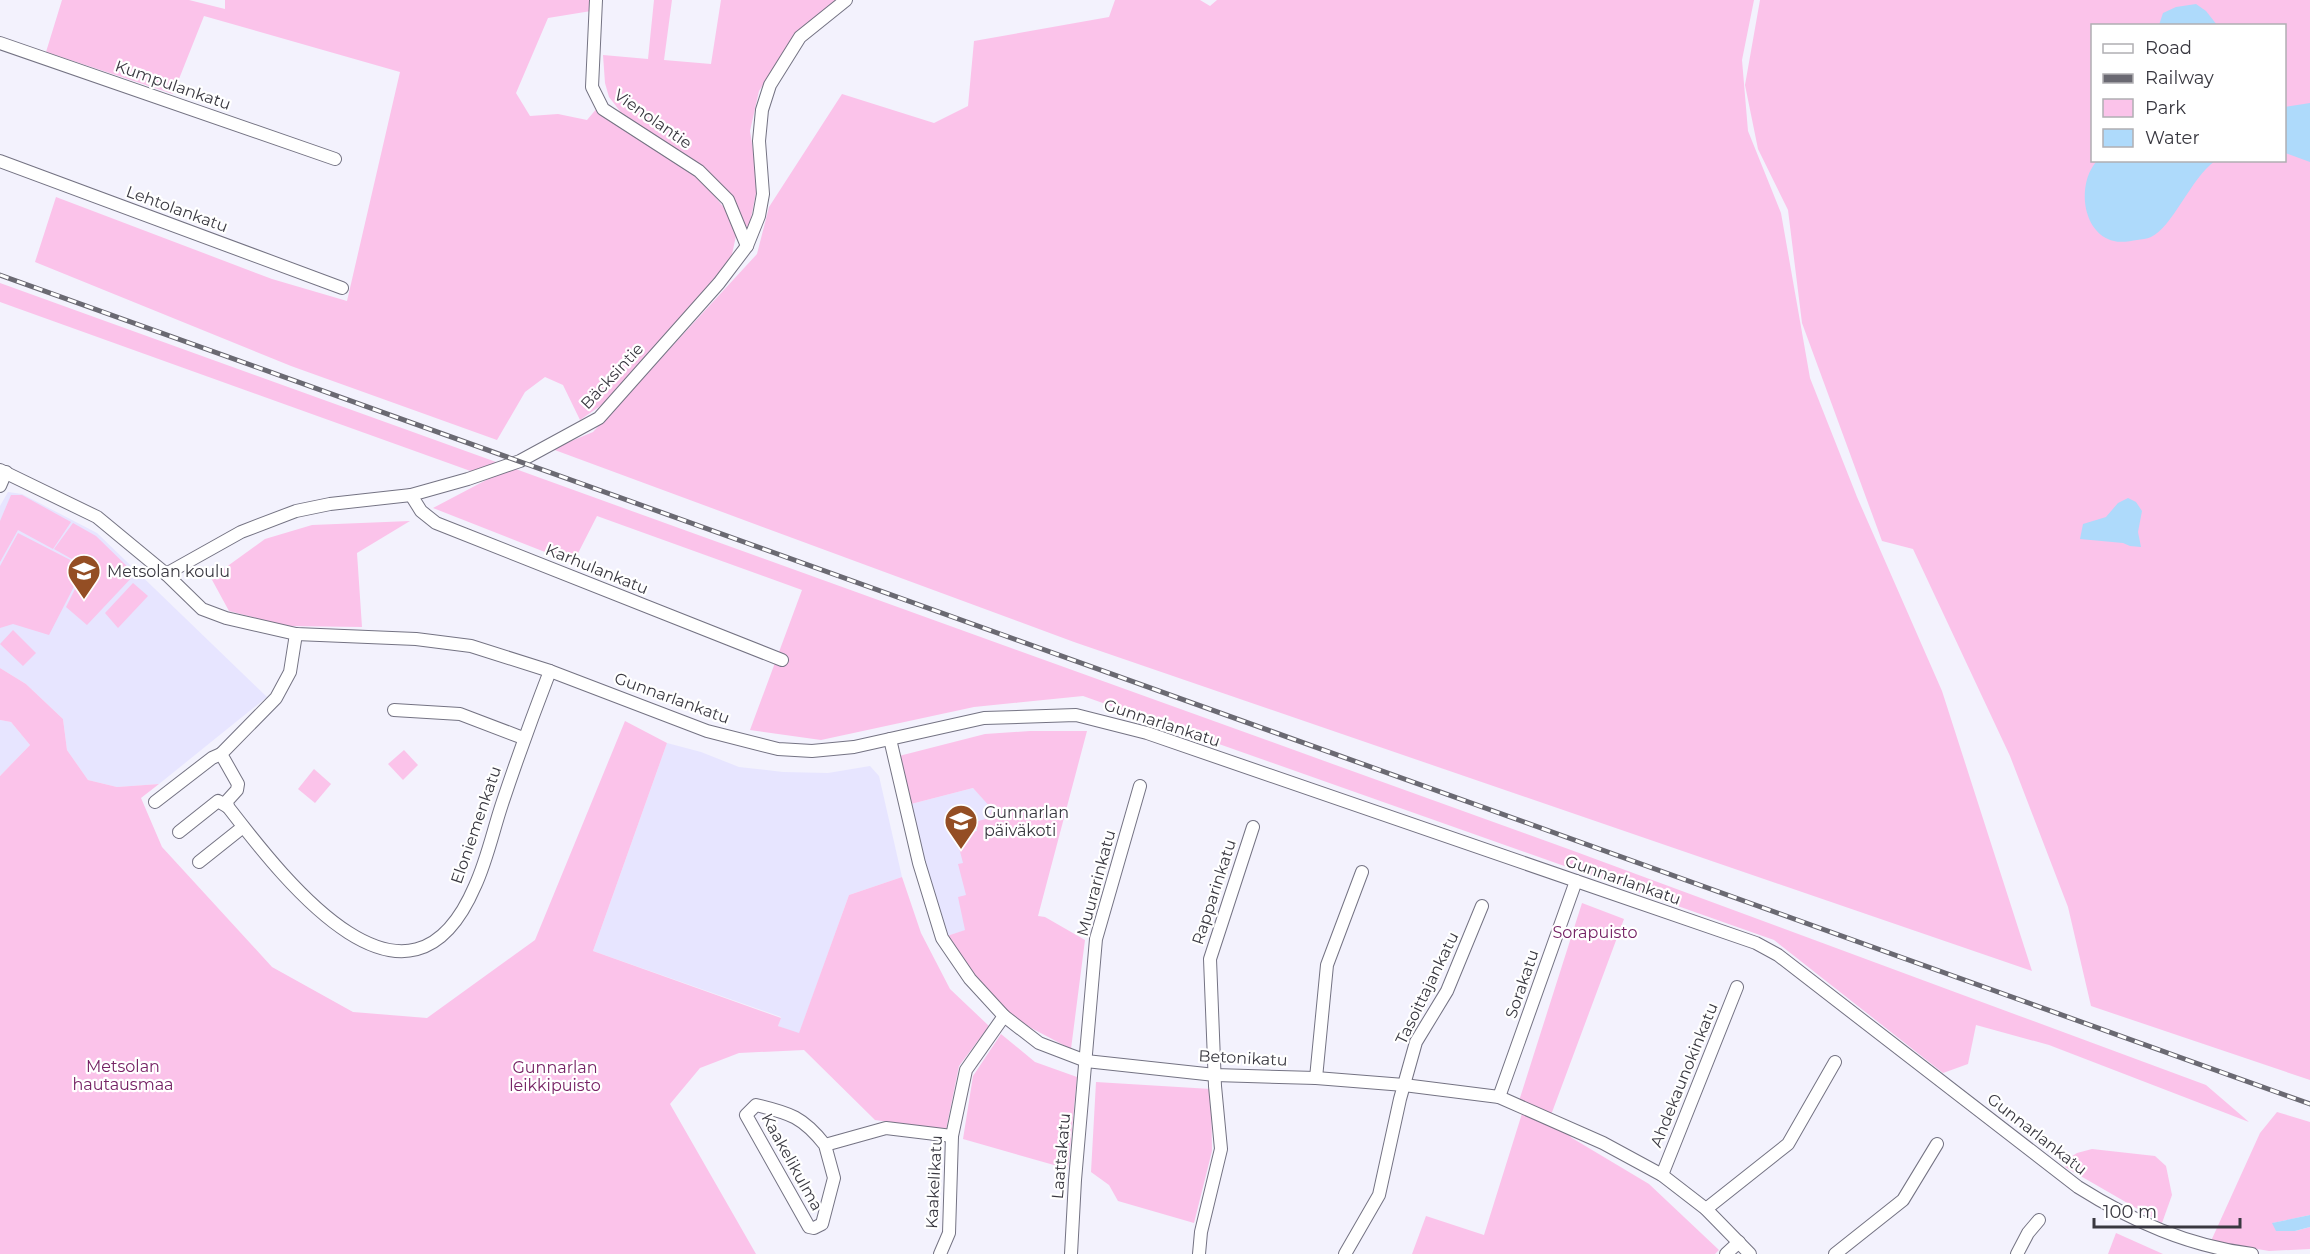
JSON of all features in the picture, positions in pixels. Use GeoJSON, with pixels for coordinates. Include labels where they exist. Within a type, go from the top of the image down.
{"type":"FeatureCollection","features":[{"type":"Feature","properties":{"kind":"street","name":"Vienolantie"},"geometry":{"type":"LineString","coordinates":[[596,0],[592,87],[603,109],[699,171],[728,200],[747,246]]}},
{"type":"Feature","properties":{"kind":"street","name":"Bäcksintie"},"geometry":{"type":"LineString","coordinates":[[166,574],[241,532],[296,511],[330,504],[411,495],[495,470],[520,460],[599,418],[719,283],[747,246],[759,216],[763,194],[759,141],[762,110],[770,85],[800,37],[846,0]]}},
{"type":"Feature","properties":{"kind":"street","name":"Kumpulankatu"},"geometry":{"type":"LineString","coordinates":[[0,43],[335,159]]}},
{"type":"Feature","properties":{"kind":"street","name":"Lehtolankatu"},"geometry":{"type":"LineString","coordinates":[[0,161],[342,288]]}},
{"type":"Feature","properties":{"kind":"street"},"geometry":{"type":"LineString","coordinates":[[0,486],[3,471]]}},
{"type":"Feature","properties":{"kind":"street","name":"Gunnarlankatu"},"geometry":{"type":"LineString","coordinates":[[3,471],[97,518],[166,574],[202,609],[244,624],[296,634],[416,639],[471,646],[550,671],[707,730],[778,749],[834,750],[890,740],[984,718],[1066,715],[1092,718],[1148,733],[1576,881],[1766,948],[2069,1180],[2109,1207],[2165,1233],[2193,1243],[2252,1254]]}},
{"type":"Feature","properties":{"kind":"street","name":"Karhulankatu"},"geometry":{"type":"LineString","coordinates":[[411,495],[421,511],[436,523],[782,660]]}},
{"type":"Feature","properties":{"kind":"street"},"geometry":{"type":"LineString","coordinates":[[155,801],[212,758],[222,754],[276,698],[290,672],[296,634]]}},
{"type":"Feature","properties":{"kind":"street","name":"Eloniemenkatu"},"geometry":{"type":"LineString","coordinates":[[228,807],[261,851],[332,923],[369,945],[402,952],[419,949],[433,943],[445,933],[457,919],[475,886],[523,738],[550,671]]}},
{"type":"Feature","properties":{"kind":"street"},"geometry":{"type":"LineString","coordinates":[[394,710],[460,714],[523,738]]}},
{"type":"Feature","properties":{"kind":"street","name":"Betonikatu"},"geometry":{"type":"LineString","coordinates":[[890,740],[919,863],[942,938],[969,979],[1004,1016],[1039,1043],[1086,1061],[1215,1075],[1316,1078],[1404,1085],[1499,1097],[1603,1143],[1662,1175],[1707,1209],[1750,1254]]}},
{"type":"Feature","properties":{"kind":"street"},"geometry":{"type":"LineString","coordinates":[[222,754],[238,784],[237,790],[227,801],[228,807]]}},
{"type":"Feature","properties":{"kind":"street","name":"Muurarinkatu"},"geometry":{"type":"LineString","coordinates":[[1086,1061],[1096,939],[1140,786]]}},
{"type":"Feature","properties":{"kind":"street"},"geometry":{"type":"LineString","coordinates":[[178,832],[218,801],[228,807]]}},
{"type":"Feature","properties":{"kind":"street"},"geometry":{"type":"LineString","coordinates":[[199,862],[243,827]]}},
{"type":"Feature","properties":{"kind":"street","name":"Rapparinkatu"},"geometry":{"type":"LineString","coordinates":[[1199,1254],[1201,1232],[1221,1149],[1210,959],[1253,827]]}},
{"type":"Feature","properties":{"kind":"street"},"geometry":{"type":"LineString","coordinates":[[1316,1078],[1328,965],[1362,873]]}},
{"type":"Feature","properties":{"kind":"street","name":"Sorakatu"},"geometry":{"type":"LineString","coordinates":[[1499,1097],[1576,881]]}},
{"type":"Feature","properties":{"kind":"street","name":"Tasoittajankatu"},"geometry":{"type":"LineString","coordinates":[[1345,1254],[1379,1195],[1416,1042],[1447,991],[1482,906]]}},
{"type":"Feature","properties":{"kind":"street","name":"Ahdekaunokinkatu"},"geometry":{"type":"LineString","coordinates":[[1662,1175],[1737,987]]}},
{"type":"Feature","properties":{"kind":"street","name":"Kaakelikatu"},"geometry":{"type":"LineString","coordinates":[[940,1254],[949,1233],[952,1136],[966,1070],[1004,1016]]}},
{"type":"Feature","properties":{"kind":"street","name":"Laattakatu"},"geometry":{"type":"LineString","coordinates":[[1071,1254],[1075,1174],[1086,1061]]}},
{"type":"Feature","properties":{"kind":"street"},"geometry":{"type":"LineString","coordinates":[[1707,1209],[1788,1144],[1835,1062]]}},
{"type":"Feature","properties":{"kind":"street","name":"Kaakelikulma"},"geometry":{"type":"LineString","coordinates":[[756,1105],[780,1111],[803,1120],[825,1145],[834,1178],[822,1224],[814,1228],[809,1227],[746,1115],[756,1105]]}},
{"type":"Feature","properties":{"kind":"street"},"geometry":{"type":"LineString","coordinates":[[825,1145],[886,1128],[952,1136]]}},
{"type":"Feature","properties":{"kind":"street"},"geometry":{"type":"LineString","coordinates":[[1835,1254],[1903,1200],[1937,1144]]}},
{"type":"Feature","properties":{"kind":"street"},"geometry":{"type":"LineString","coordinates":[[2017,1254],[2028,1233],[2039,1220]]}},
{"type":"Feature","properties":{"kind":"street"},"geometry":{"type":"LineString","coordinates":[[1725,1254],[1739,1242]]}},
{"type":"Feature","properties":{"kind":"shaded area","name":"Metsolan koulu"},"geometry":{"type":"Polygon","coordinates":[[[8,492],[22,494],[97,533],[267,697],[159,784],[117,787],[88,780],[67,750],[63,719],[26,684],[0,668],[0,506],[8,492]]]}},
{"type":"Feature","properties":{"kind":"shaded area"},"geometry":{"type":"Polygon","coordinates":[[[0,720],[11,722],[30,745],[0,776],[0,720]]]}},
{"type":"Feature","properties":{"kind":"shaded area"},"geometry":{"type":"Polygon","coordinates":[[[667,743],[701,752],[739,767],[783,772],[828,773],[870,766],[879,776],[902,877],[849,895],[799,1034],[778,1026],[781,1017],[593,951],[667,743]]]}},
{"type":"Feature","properties":{"kind":"shaded area","name":"Gunnarlan päiväkoti"},"geometry":{"type":"Polygon","coordinates":[[[973,788],[993,809],[976,927],[947,936],[934,900],[911,804],[973,788]]]}},
{"type":"Feature","properties":{"kind":"green space"},"geometry":{"type":"Polygon","coordinates":[[[62,0],[189,0],[225,9],[225,0],[590,0],[591,11],[548,18],[516,93],[530,116],[558,114],[587,120],[598,107],[698,176],[726,210],[736,236],[731,259],[606,402],[580,420],[563,385],[545,377],[525,392],[497,440],[291,366],[35,262],[56,197],[272,279],[347,301],[400,72],[204,16],[173,94],[46,52],[62,0]]]}},
{"type":"Feature","properties":{"kind":"green space"},"geometry":{"type":"Polygon","coordinates":[[[654,0],[672,0],[664,60],[711,64],[721,0],[844,0],[795,36],[759,91],[750,131],[758,183],[749,228],[743,224],[716,180],[682,152],[623,115],[609,97],[605,83],[603,55],[648,59],[654,0]]]}},
{"type":"Feature","properties":{"kind":"green space"},"geometry":{"type":"Polygon","coordinates":[[[1115,0],[1200,0],[1210,6],[1217,0],[1754,0],[1742,60],[1748,131],[1781,213],[1810,378],[1857,497],[1942,691],[2032,971],[1074,642],[552,449],[593,432],[757,254],[769,207],[842,94],[934,123],[968,106],[974,41],[1109,17],[1115,0]]]}},
{"type":"Feature","properties":{"kind":"green space"},"geometry":{"type":"Polygon","coordinates":[[[1760,0],[2310,0],[2310,1080],[2091,1006],[2068,907],[2010,756],[1913,549],[1882,541],[1802,323],[1788,210],[1758,149],[1745,85],[1760,0]]]}},
{"type":"Feature","properties":{"kind":"green space"},"geometry":{"type":"Polygon","coordinates":[[[0,283],[1571,850],[2206,1085],[2249,1122],[2049,1045],[1976,1025],[1968,1064],[1943,1073],[1774,940],[1083,696],[974,707],[821,740],[750,730],[802,590],[597,516],[573,563],[433,508],[490,478],[0,302],[0,283]]]}},
{"type":"Feature","properties":{"kind":"green space"},"geometry":{"type":"Polygon","coordinates":[[[11,495],[22,495],[71,522],[53,549],[18,530],[0,562],[0,521],[11,495]]]}},
{"type":"Feature","properties":{"kind":"green space"},"geometry":{"type":"Polygon","coordinates":[[[410,521],[357,553],[362,627],[286,626],[229,611],[211,578],[265,539],[312,525],[410,521]]]}},
{"type":"Feature","properties":{"kind":"green space"},"geometry":{"type":"Polygon","coordinates":[[[73,523],[96,536],[135,574],[87,625],[66,607],[86,567],[54,549],[73,523]]]}},
{"type":"Feature","properties":{"kind":"green space"},"geometry":{"type":"Polygon","coordinates":[[[18,533],[84,567],[49,635],[13,624],[0,628],[0,566],[18,533]]]}},
{"type":"Feature","properties":{"kind":"green space"},"geometry":{"type":"Polygon","coordinates":[[[133,583],[148,596],[118,628],[105,613],[133,583]]]}},
{"type":"Feature","properties":{"kind":"green space"},"geometry":{"type":"Polygon","coordinates":[[[13,630],[36,653],[23,666],[0,644],[13,630]]]}},
{"type":"Feature","properties":{"kind":"green space"},"geometry":{"type":"Polygon","coordinates":[[[0,668],[26,684],[63,719],[67,750],[88,780],[117,787],[159,784],[141,798],[162,847],[272,967],[353,1012],[427,1018],[535,940],[625,721],[667,743],[593,951],[781,1018],[778,1026],[799,1033],[849,895],[902,877],[921,933],[950,989],[989,1026],[959,1066],[946,1130],[875,1120],[804,1050],[739,1053],[700,1068],[670,1104],[756,1254],[0,1254],[0,776],[30,745],[11,722],[0,720],[0,668]]]}},
{"type":"Feature","properties":{"kind":"green space"},"geometry":{"type":"Polygon","coordinates":[[[1087,731],[1038,916],[1045,917],[1085,940],[1071,1049],[1014,1019],[979,983],[947,936],[965,930],[958,897],[966,895],[958,864],[963,863],[956,836],[977,831],[975,822],[989,818],[992,809],[973,788],[911,804],[899,756],[985,734],[1087,731]]]}},
{"type":"Feature","properties":{"kind":"green space"},"geometry":{"type":"Polygon","coordinates":[[[404,750],[418,765],[403,780],[388,764],[404,750]]]}},
{"type":"Feature","properties":{"kind":"green space"},"geometry":{"type":"Polygon","coordinates":[[[314,769],[331,784],[315,803],[298,789],[314,769]]]}},
{"type":"Feature","properties":{"kind":"green space","name":"Sorapuisto"},"geometry":{"type":"Polygon","coordinates":[[[1582,903],[1624,919],[1551,1115],[1546,1114],[1572,1138],[1649,1184],[1719,1250],[1715,1254],[1412,1254],[1426,1216],[1484,1235],[1525,1104],[1519,1101],[1582,903]]]}},
{"type":"Feature","properties":{"kind":"green space"},"geometry":{"type":"Polygon","coordinates":[[[1001,1034],[1035,1062],[1077,1077],[1068,1169],[963,1139],[973,1076],[1001,1034]]]}},
{"type":"Feature","properties":{"kind":"green space"},"geometry":{"type":"Polygon","coordinates":[[[1096,1082],[1211,1089],[1212,1151],[1194,1223],[1118,1201],[1109,1185],[1091,1172],[1096,1082]]]}},
{"type":"Feature","properties":{"kind":"green space"},"geometry":{"type":"Polygon","coordinates":[[[2277,1112],[2310,1122],[2310,1215],[2273,1223],[2295,1231],[2310,1227],[2310,1249],[2269,1251],[2211,1241],[2260,1133],[2277,1112]]]}},
{"type":"Feature","properties":{"kind":"green space"},"geometry":{"type":"Polygon","coordinates":[[[2092,1149],[2155,1156],[2166,1166],[2172,1195],[2162,1223],[2065,1167],[2066,1160],[2077,1153],[2092,1149]]]}},
{"type":"Feature","properties":{"kind":"green space"},"geometry":{"type":"Polygon","coordinates":[[[2116,1233],[2163,1254],[2108,1254],[2116,1233]]]}},
{"type":"Feature","properties":{"kind":"water"},"geometry":{"type":"Polygon","coordinates":[[[2196,4],[2206,11],[2216,24],[2159,24],[2163,13],[2176,7],[2196,4]]]}},
{"type":"Feature","properties":{"kind":"water"},"geometry":{"type":"Polygon","coordinates":[[[2310,103],[2310,162],[2286,153],[2286,107],[2310,103]]]}},
{"type":"Feature","properties":{"kind":"water"},"geometry":{"type":"Polygon","coordinates":[[[2096,162],[2214,162],[2198,179],[2159,232],[2148,238],[2120,242],[2103,236],[2089,218],[2085,193],[2091,170],[2096,162]]]}},
{"type":"Feature","properties":{"kind":"water"},"geometry":{"type":"Polygon","coordinates":[[[2128,498],[2136,502],[2142,511],[2138,532],[2141,547],[2080,539],[2083,524],[2106,517],[2118,503],[2128,498]]]}},
{"type":"Feature","properties":{"kind":"water"},"geometry":{"type":"Polygon","coordinates":[[[2310,1215],[2310,1227],[2295,1231],[2276,1231],[2272,1223],[2310,1215]]]}},
{"type":"Feature","properties":{"kind":"railway"},"geometry":{"type":"LineString","coordinates":[[0,275],[2310,1104]]}},
{"type":"Feature","properties":{"kind":"place","name":"Metsolan koulu"},"geometry":{"type":"Point","coordinates":[84,600]}},
{"type":"Feature","properties":{"kind":"place","name":"Gunnarlan päiväkoti"},"geometry":{"type":"Point","coordinates":[961,850]}},
{"type":"Feature","properties":{"kind":"park label","name":"Metsolan hautausmaa"},"geometry":{"type":"Point","coordinates":[123,1075]}},
{"type":"Feature","properties":{"kind":"park label","name":"Gunnarlan leikkipuisto"},"geometry":{"type":"Point","coordinates":[555,1076]}}]}
